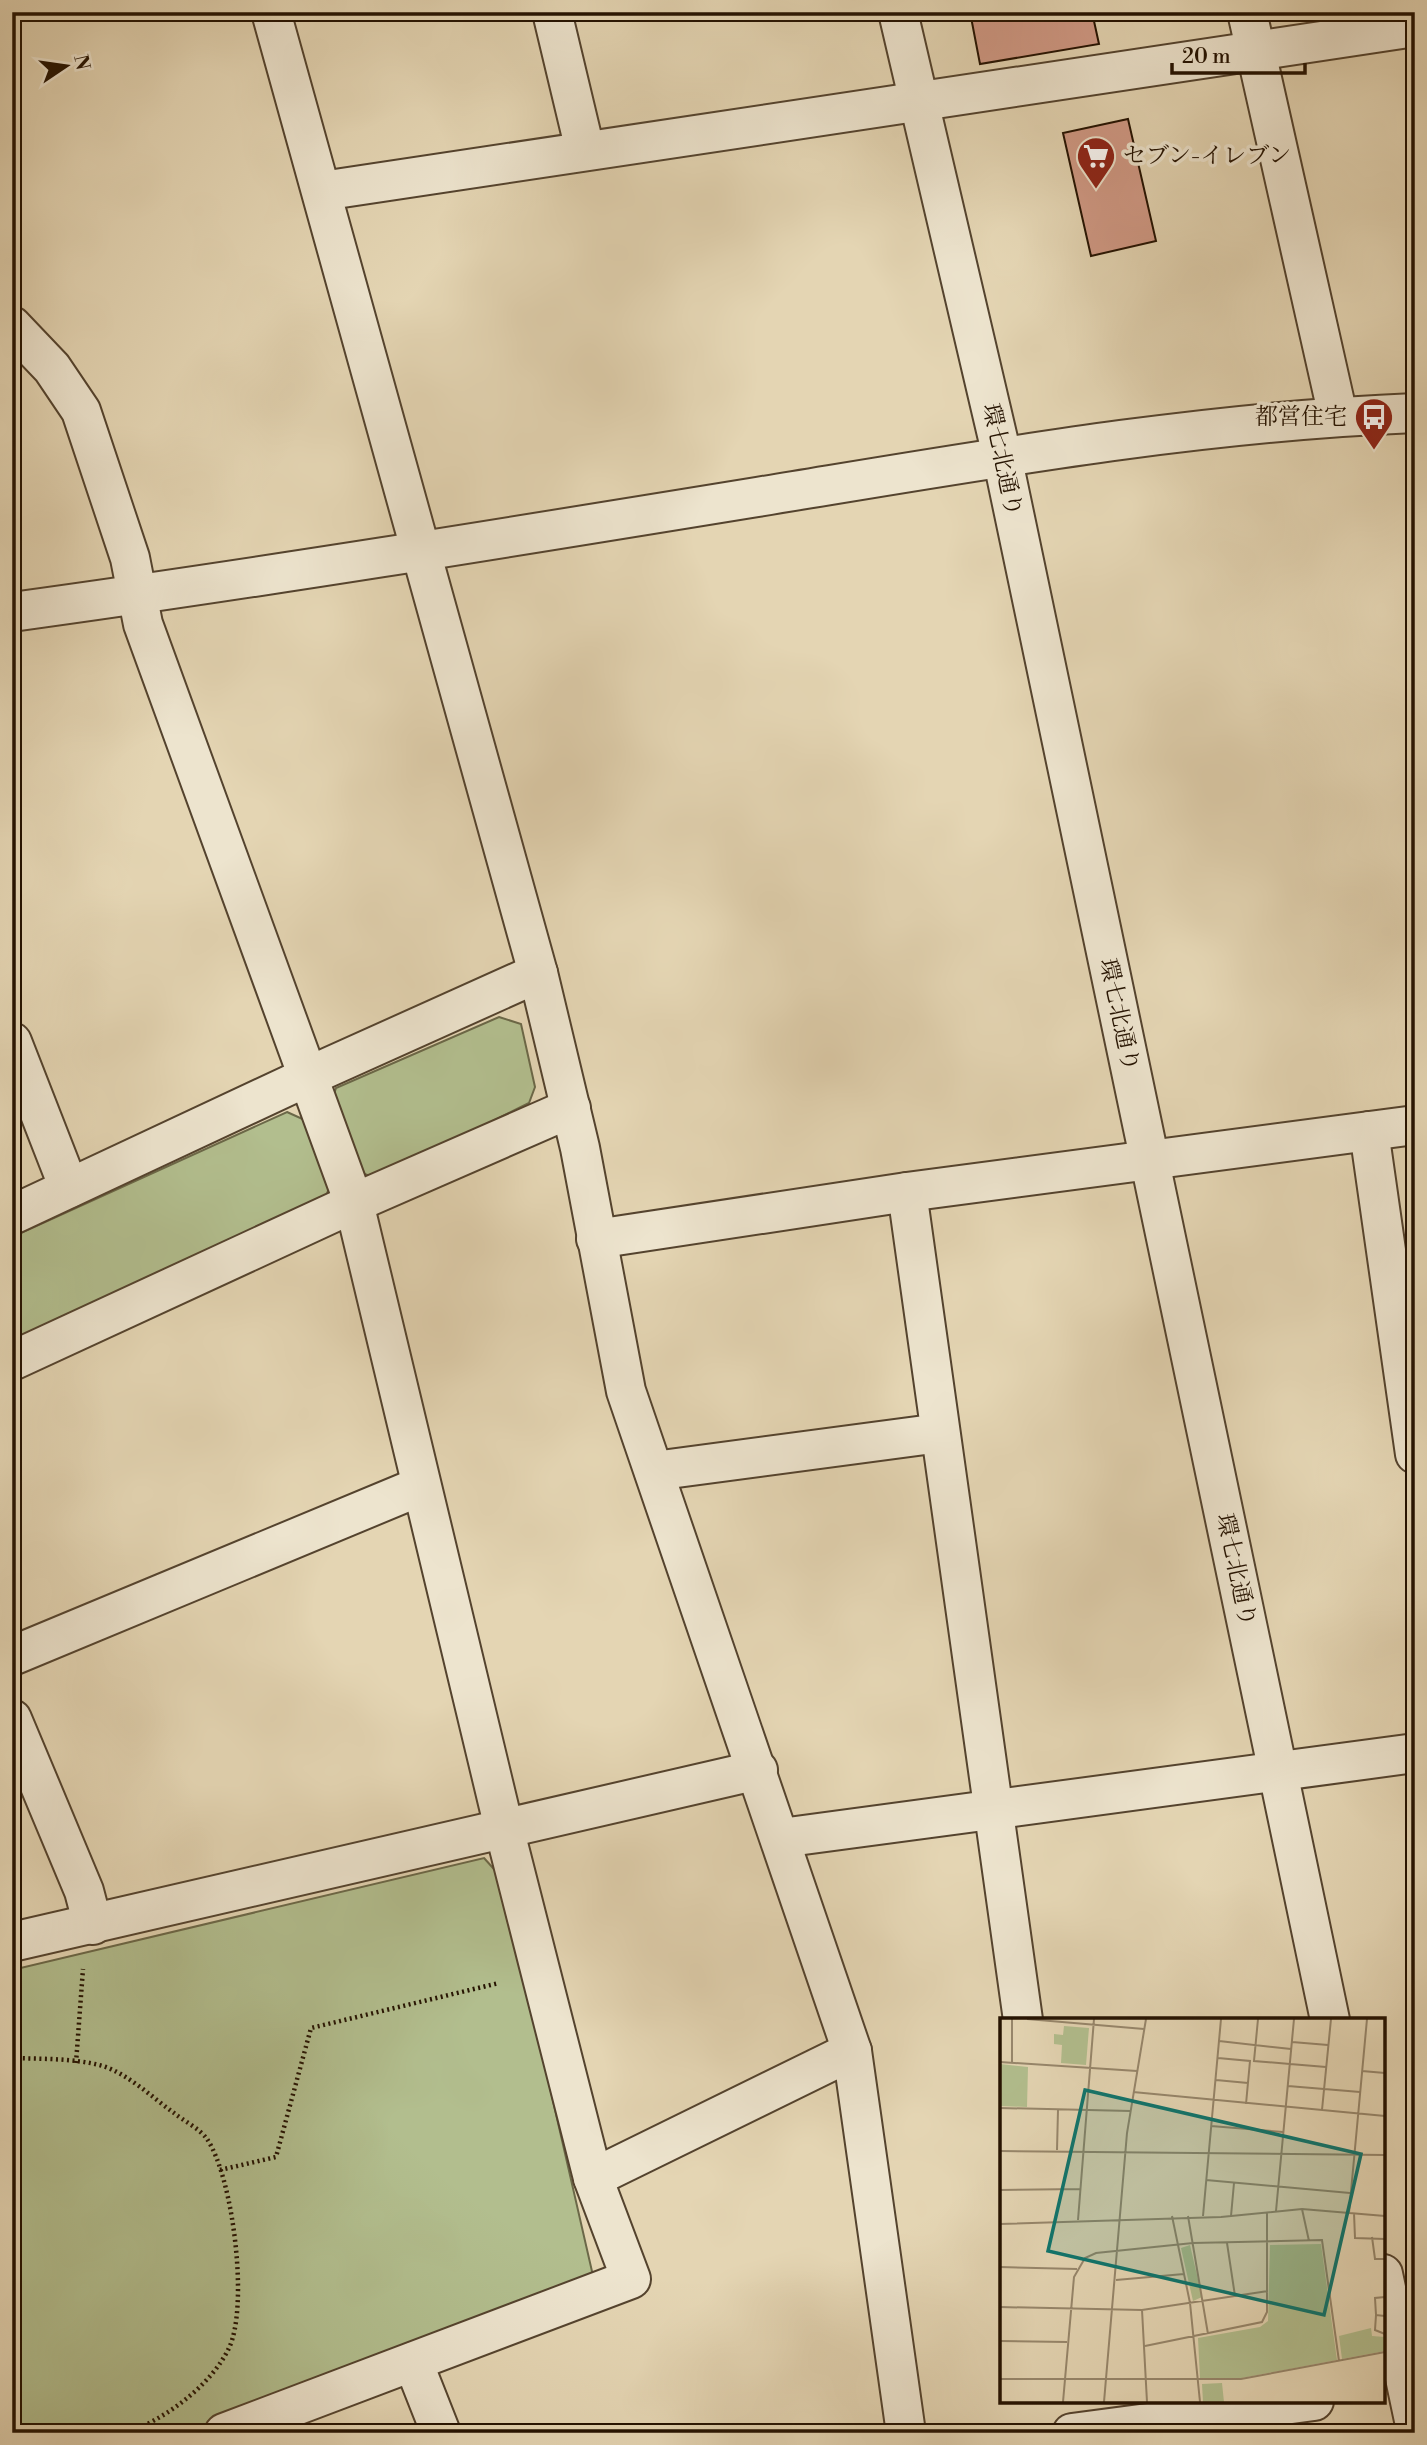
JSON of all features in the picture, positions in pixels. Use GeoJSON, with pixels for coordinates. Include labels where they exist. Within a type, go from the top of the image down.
{"type":"FeatureCollection","features":[{"type":"Feature","properties":{"kind":"street"},"geometry":{"type":"LineString","coordinates":[[271,12],[538,973],[571,1108],[626,1391],[758,1770],[852,2051],[906,2433]]}},
{"type":"Feature","properties":{"kind":"street"},"geometry":{"type":"LineString","coordinates":[[552,12],[585,150]]}},
{"type":"Feature","properties":{"kind":"street","name":"環七北通り"},"geometry":{"type":"LineString","coordinates":[[898,12],[1002,456],[1330,2018]]}},
{"type":"Feature","properties":{"kind":"street"},"geometry":{"type":"LineString","coordinates":[[1247,12],[1338,416]]}},
{"type":"Feature","properties":{"kind":"street"},"geometry":{"type":"LineString","coordinates":[[322,191],[1415,27]]}},
{"type":"Feature","properties":{"kind":"street"},"geometry":{"type":"LineString","coordinates":[[12,326],[52,368],[81,411],[140,594],[144,624],[354,1203],[421,1486],[593,2178],[631,2279],[249,2428]]}},
{"type":"Feature","properties":{"kind":"street"},"geometry":{"type":"LineString","coordinates":[[12,612],[422,550],[1002,456],[1152,435],[1338,416],[1415,413]]}},
{"type":"Feature","properties":{"kind":"street"},"geometry":{"type":"LineString","coordinates":[[12,1215],[309,1076],[538,973]]}},
{"type":"Feature","properties":{"kind":"street"},"geometry":{"type":"LineString","coordinates":[[12,1042],[69,1188]]}},
{"type":"Feature","properties":{"kind":"street"},"geometry":{"type":"LineString","coordinates":[[12,1361],[354,1203],[571,1108]]}},
{"type":"Feature","properties":{"kind":"street"},"geometry":{"type":"LineString","coordinates":[[596,1239],[907,1192],[1415,1125]]}},
{"type":"Feature","properties":{"kind":"street"},"geometry":{"type":"LineString","coordinates":[[1369,1131],[1415,1454]]}},
{"type":"Feature","properties":{"kind":"street"},"geometry":{"type":"LineString","coordinates":[[907,1192],[996,1809],[1023,2018]]}},
{"type":"Feature","properties":{"kind":"street"},"geometry":{"type":"LineString","coordinates":[[654,1471],[940,1433]]}},
{"type":"Feature","properties":{"kind":"street"},"geometry":{"type":"LineString","coordinates":[[12,1656],[421,1486]]}},
{"type":"Feature","properties":{"kind":"street"},"geometry":{"type":"LineString","coordinates":[[12,1719],[84,1891],[93,1925]]}},
{"type":"Feature","properties":{"kind":"street"},"geometry":{"type":"LineString","coordinates":[[781,1838],[1415,1753]]}},
{"type":"Feature","properties":{"kind":"street"},"geometry":{"type":"LineString","coordinates":[[12,1942],[758,1770]]}},
{"type":"Feature","properties":{"kind":"street"},"geometry":{"type":"LineString","coordinates":[[593,2178],[852,2051]]}},
{"type":"Feature","properties":{"kind":"street"},"geometry":{"type":"LineString","coordinates":[[1385,2285],[1405,2399]]}},
{"type":"Feature","properties":{"kind":"street"},"geometry":{"type":"LineString","coordinates":[[413,2362],[440,2433]]}},
{"type":"Feature","properties":{"kind":"street"},"geometry":{"type":"LineString","coordinates":[[1073,2403],[1074,2432],[1299,2403]]}},
{"type":"Feature","properties":{"kind":"path"},"geometry":{"type":"LineString","coordinates":[[76,2063],[83,1963],[93,1925]]}},
{"type":"Feature","properties":{"kind":"path"},"geometry":{"type":"LineString","coordinates":[[220,2170],[276,2157],[311,2028],[541,1973]]}},
{"type":"Feature","properties":{"kind":"path"},"geometry":{"type":"LineString","coordinates":[[12,2058],[104,2067],[159,2102],[207,2138],[220,2170],[236,2244],[238,2300],[230,2347],[195,2393],[159,2419],[140,2430],[126,2433]]}},
{"type":"Feature","properties":{"kind":"green space"},"geometry":{"type":"Polygon","coordinates":[[[499,1017],[521,1024],[535,1087],[529,1103],[377,1178],[355,1171],[329,1109],[336,1088],[499,1017]]]}},
{"type":"Feature","properties":{"kind":"green space"},"geometry":{"type":"Polygon","coordinates":[[[287,1112],[307,1121],[331,1182],[322,1208],[12,1346],[12,1237],[287,1112]]]}},
{"type":"Feature","properties":{"kind":"green space"},"geometry":{"type":"Polygon","coordinates":[[[484,1858],[502,1878],[594,2280],[192,2433],[12,2433],[12,1970],[484,1858]]]}},
{"type":"Feature","properties":{"kind":"building"},"geometry":{"type":"Polygon","coordinates":[[[970,12],[1092,12],[1099,44],[980,64],[970,12]]]}},
{"type":"Feature","properties":{"kind":"building"},"geometry":{"type":"Polygon","coordinates":[[[1128,119],[1156,241],[1091,256],[1063,133],[1128,119]]]}},
{"type":"Feature","properties":{"kind":"place","name":"セブン-イレブン"},"geometry":{"type":"Point","coordinates":[1096,190]}},
{"type":"Feature","properties":{"kind":"place","name":"都営住宅"},"geometry":{"type":"Point","coordinates":[1374,451]}}]}
